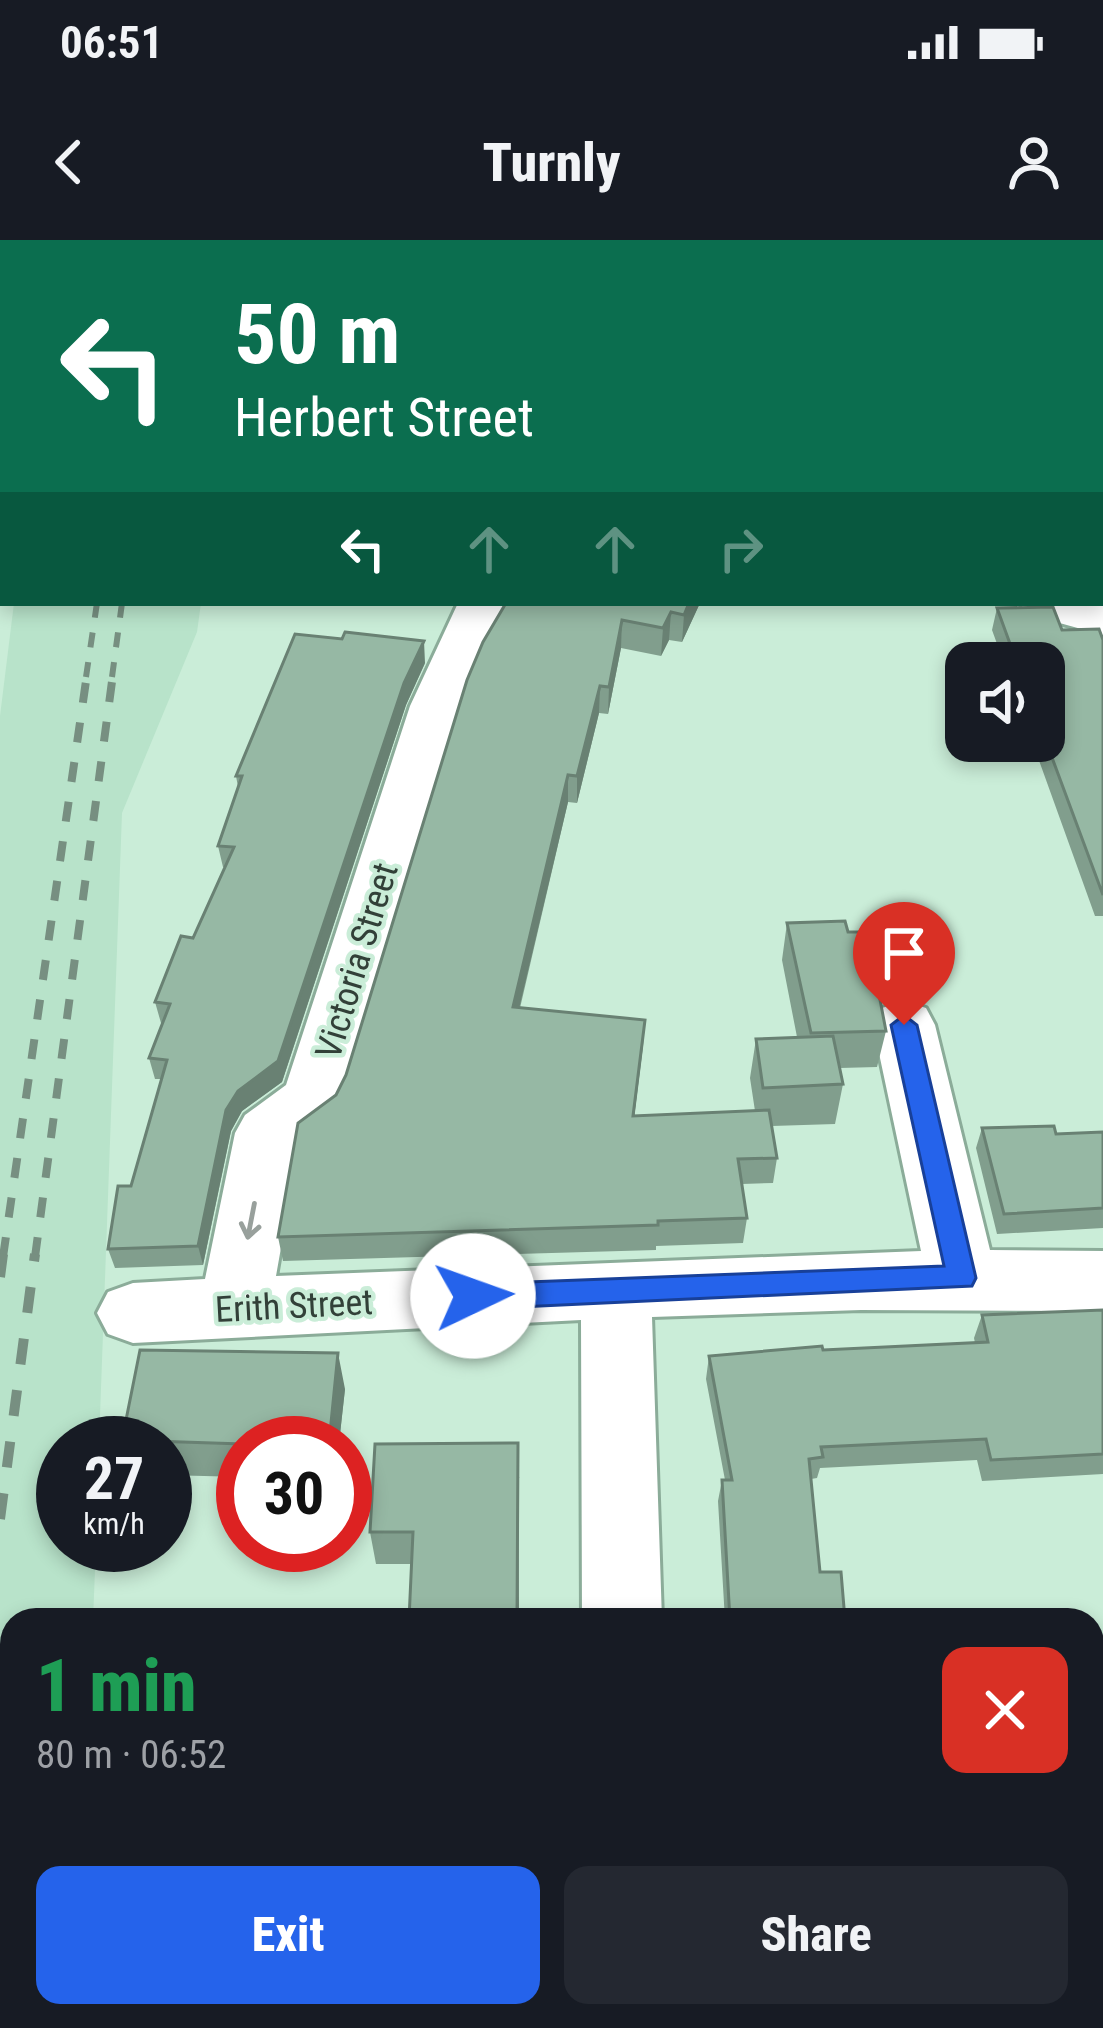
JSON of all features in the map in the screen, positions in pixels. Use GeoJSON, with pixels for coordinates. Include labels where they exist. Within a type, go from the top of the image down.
{"type":"FeatureCollection","features":[{"type":"Feature","properties":{"kind":"street","name":"Victoria Street"},"geometry":{"type":"LineString","coordinates":[[234,1309],[268,1133],[314,1099],[437,706],[482,606]]}},
{"type":"Feature","properties":{"kind":"street"},"geometry":{"type":"LineString","coordinates":[[1055,606],[1103,620]]}},
{"type":"Feature","properties":{"kind":"street"},"geometry":{"type":"LineString","coordinates":[[904,1025],[962,1278]]}},
{"type":"Feature","properties":{"kind":"street","name":"Erith Street"},"geometry":{"type":"LineString","coordinates":[[133,1313],[616,1289],[962,1278],[1103,1281]]}},
{"type":"Feature","properties":{"kind":"street"},"geometry":{"type":"LineString","coordinates":[[616,1289],[622,1608]]}},
{"type":"Feature","properties":{"kind":"shaded area"},"geometry":{"type":"Polygon","coordinates":[[[14,606],[201,606],[197,632],[122,813],[100,1416],[36,1416],[36,1572],[95,1572],[93,1608],[0,1608],[0,716],[14,606]]]}},
{"type":"Feature","properties":{"kind":"building"},"geometry":{"type":"Polygon","coordinates":[[[504,606],[688,606],[684,615],[671,612],[663,628],[622,620],[609,687],[600,686],[577,776],[568,775],[513,1007],[645,1020],[633,1116],[769,1110],[777,1158],[738,1159],[747,1218],[278,1237],[298,1123],[336,1095],[346,1075],[467,680],[504,606]]]}},
{"type":"Feature","properties":{"kind":"building"},"geometry":{"type":"Polygon","coordinates":[[[1053,607],[1062,630],[1099,629],[1103,640],[1103,895],[1054,762],[1065,762],[1065,642],[1009,642],[997,608],[1053,607]]]}},
{"type":"Feature","properties":{"kind":"building"},"geometry":{"type":"Polygon","coordinates":[[[345,632],[424,641],[404,683],[278,1061],[238,1091],[226,1110],[198,1246],[108,1249],[118,1186],[131,1186],[167,1060],[149,1058],[170,1004],[155,1002],[181,936],[193,938],[234,847],[218,846],[242,776],[236,776],[295,634],[342,639],[345,632]]]}},
{"type":"Feature","properties":{"kind":"building"},"geometry":{"type":"Polygon","coordinates":[[[845,921],[848,932],[867,932],[886,1031],[811,1033],[787,923],[845,921]]]}},
{"type":"Feature","properties":{"kind":"building"},"geometry":{"type":"Polygon","coordinates":[[[833,1036],[843,1084],[763,1088],[756,1039],[833,1036]]]}},
{"type":"Feature","properties":{"kind":"building"},"geometry":{"type":"Polygon","coordinates":[[[1054,1126],[1056,1134],[1103,1132],[1103,1208],[1004,1214],[982,1128],[1054,1126]]]}},
{"type":"Feature","properties":{"kind":"building"},"geometry":{"type":"Polygon","coordinates":[[[1103,1310],[1103,1454],[991,1460],[986,1439],[821,1447],[823,1457],[809,1459],[820,1572],[841,1572],[844,1608],[729,1608],[722,1480],[732,1480],[709,1356],[822,1346],[823,1350],[988,1342],[982,1315],[1103,1310]]]}},
{"type":"Feature","properties":{"kind":"building"},"geometry":{"type":"Polygon","coordinates":[[[140,1350],[338,1353],[332,1416],[216,1416],[216,1443],[192,1442],[192,1416],[127,1416],[140,1350]]]}},
{"type":"Feature","properties":{"kind":"building"},"geometry":{"type":"Polygon","coordinates":[[[518,1443],[517,1608],[410,1608],[413,1532],[372,1532],[375,1444],[518,1443]]]}},
{"type":"Feature","properties":{"kind":"railway"},"geometry":{"type":"LineString","coordinates":[[86,677],[97,606]]}},
{"type":"Feature","properties":{"kind":"railway"},"geometry":{"type":"LineString","coordinates":[[112,677],[122,606]]}},
{"type":"Feature","properties":{"kind":"railway"},"geometry":{"type":"LineString","coordinates":[[3,1257],[87,674]]}},
{"type":"Feature","properties":{"kind":"railway"},"geometry":{"type":"LineString","coordinates":[[35,1257],[113,674]]}},
{"type":"Feature","properties":{"kind":"railway"},"geometry":{"type":"LineString","coordinates":[[0,1277],[3,1254]]}},
{"type":"Feature","properties":{"kind":"railway"},"geometry":{"type":"LineString","coordinates":[[0,1519],[35,1254]]}},
{"type":"Feature","properties":{"kind":"route"},"geometry":{"type":"LineString","coordinates":[[473,1296],[962,1278],[904,1025]]}}]}
